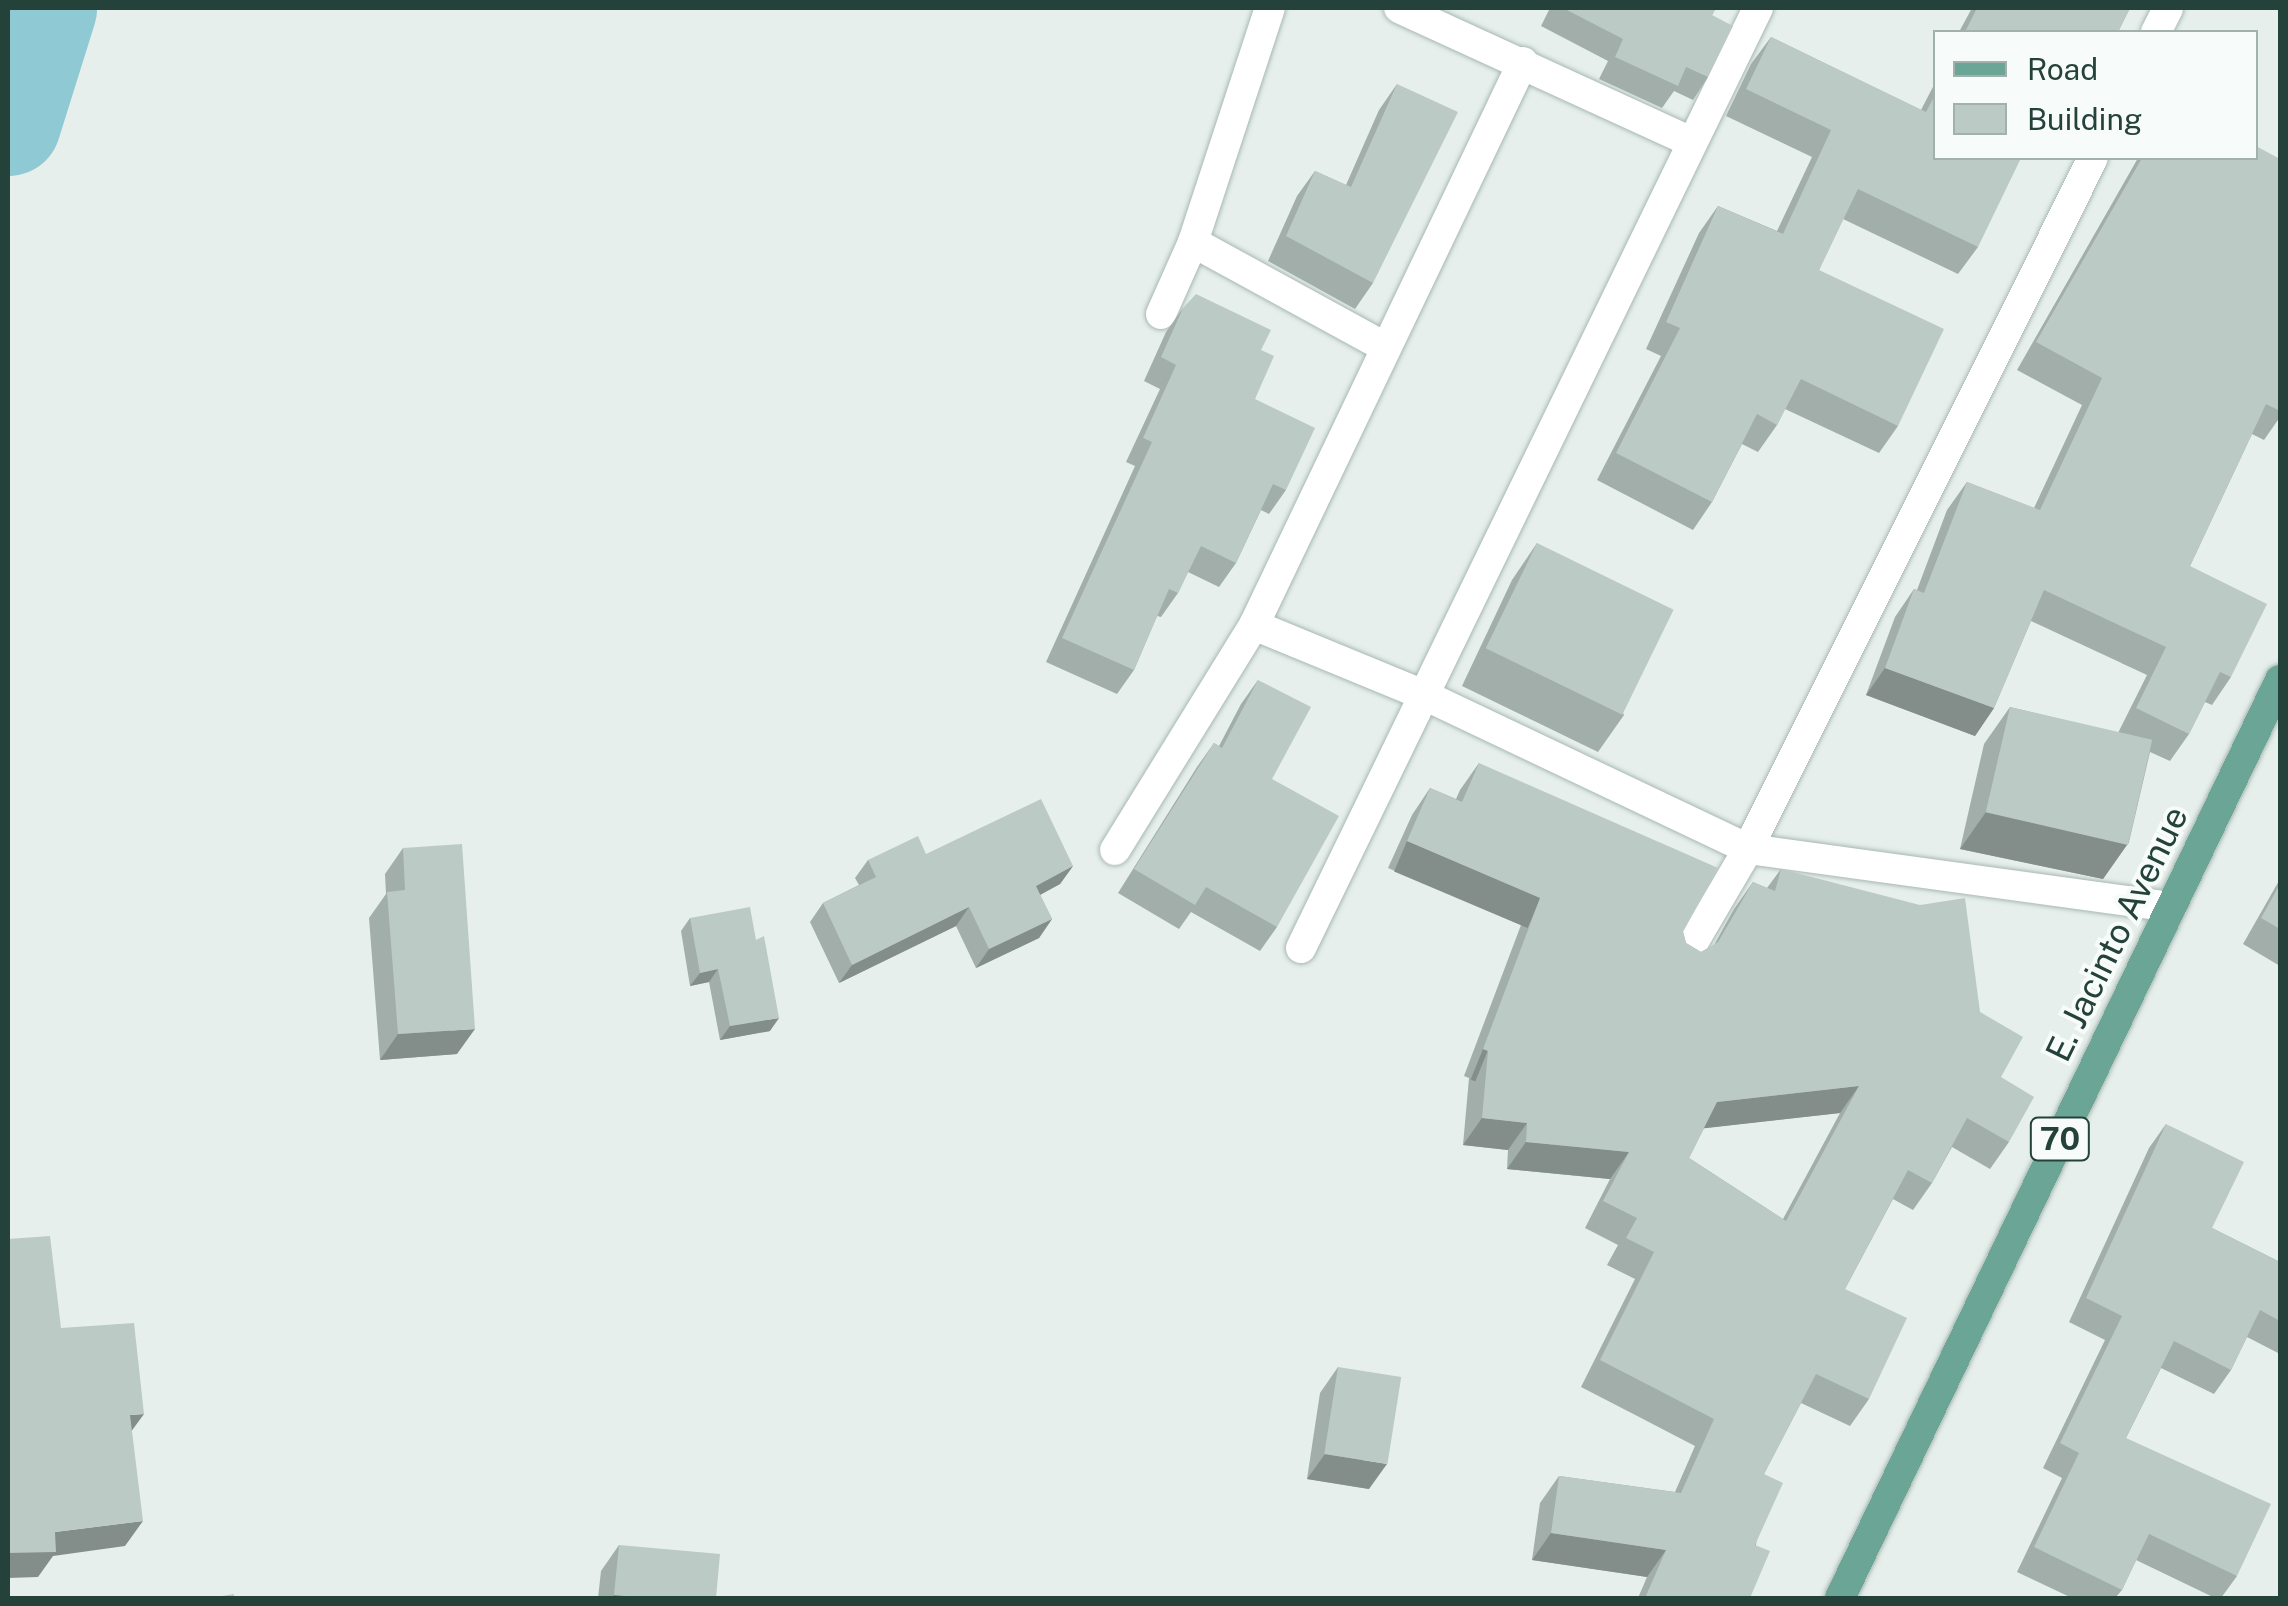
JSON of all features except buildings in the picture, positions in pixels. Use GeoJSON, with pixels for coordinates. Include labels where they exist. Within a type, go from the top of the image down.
{"type":"FeatureCollection","features":[{"type":"Feature","properties":{"kind":"main road","name":"E. Jacinto Avenue"},"geometry":{"type":"LineString","coordinates":[[1840,1598],[2280,680]]}},
{"type":"Feature","properties":{"kind":"street"},"geometry":{"type":"LineString","coordinates":[[1161,314],[1193,242],[1270,8]]}},
{"type":"Feature","properties":{"kind":"street"},"geometry":{"type":"LineString","coordinates":[[1399,8],[1689,140]]}},
{"type":"Feature","properties":{"kind":"street"},"geometry":{"type":"LineString","coordinates":[[1301,948],[1426,696],[1689,140],[1758,8]]}},
{"type":"Feature","properties":{"kind":"street"},"geometry":{"type":"LineString","coordinates":[[1115,850],[1254,625],[1523,62]]}},
{"type":"Feature","properties":{"kind":"street"},"geometry":{"type":"LineString","coordinates":[[1683,960],[1748,849],[2093,160]]}},
{"type":"Feature","properties":{"kind":"street"},"geometry":{"type":"LineString","coordinates":[[1193,242],[1385,347]]}},
{"type":"Feature","properties":{"kind":"street"},"geometry":{"type":"LineString","coordinates":[[1254,625],[1426,696],[1748,849],[2171,907]]}},
{"type":"Feature","properties":{"kind":"waterway"},"geometry":{"type":"LineString","coordinates":[[8,123],[44,8]]}}]}
